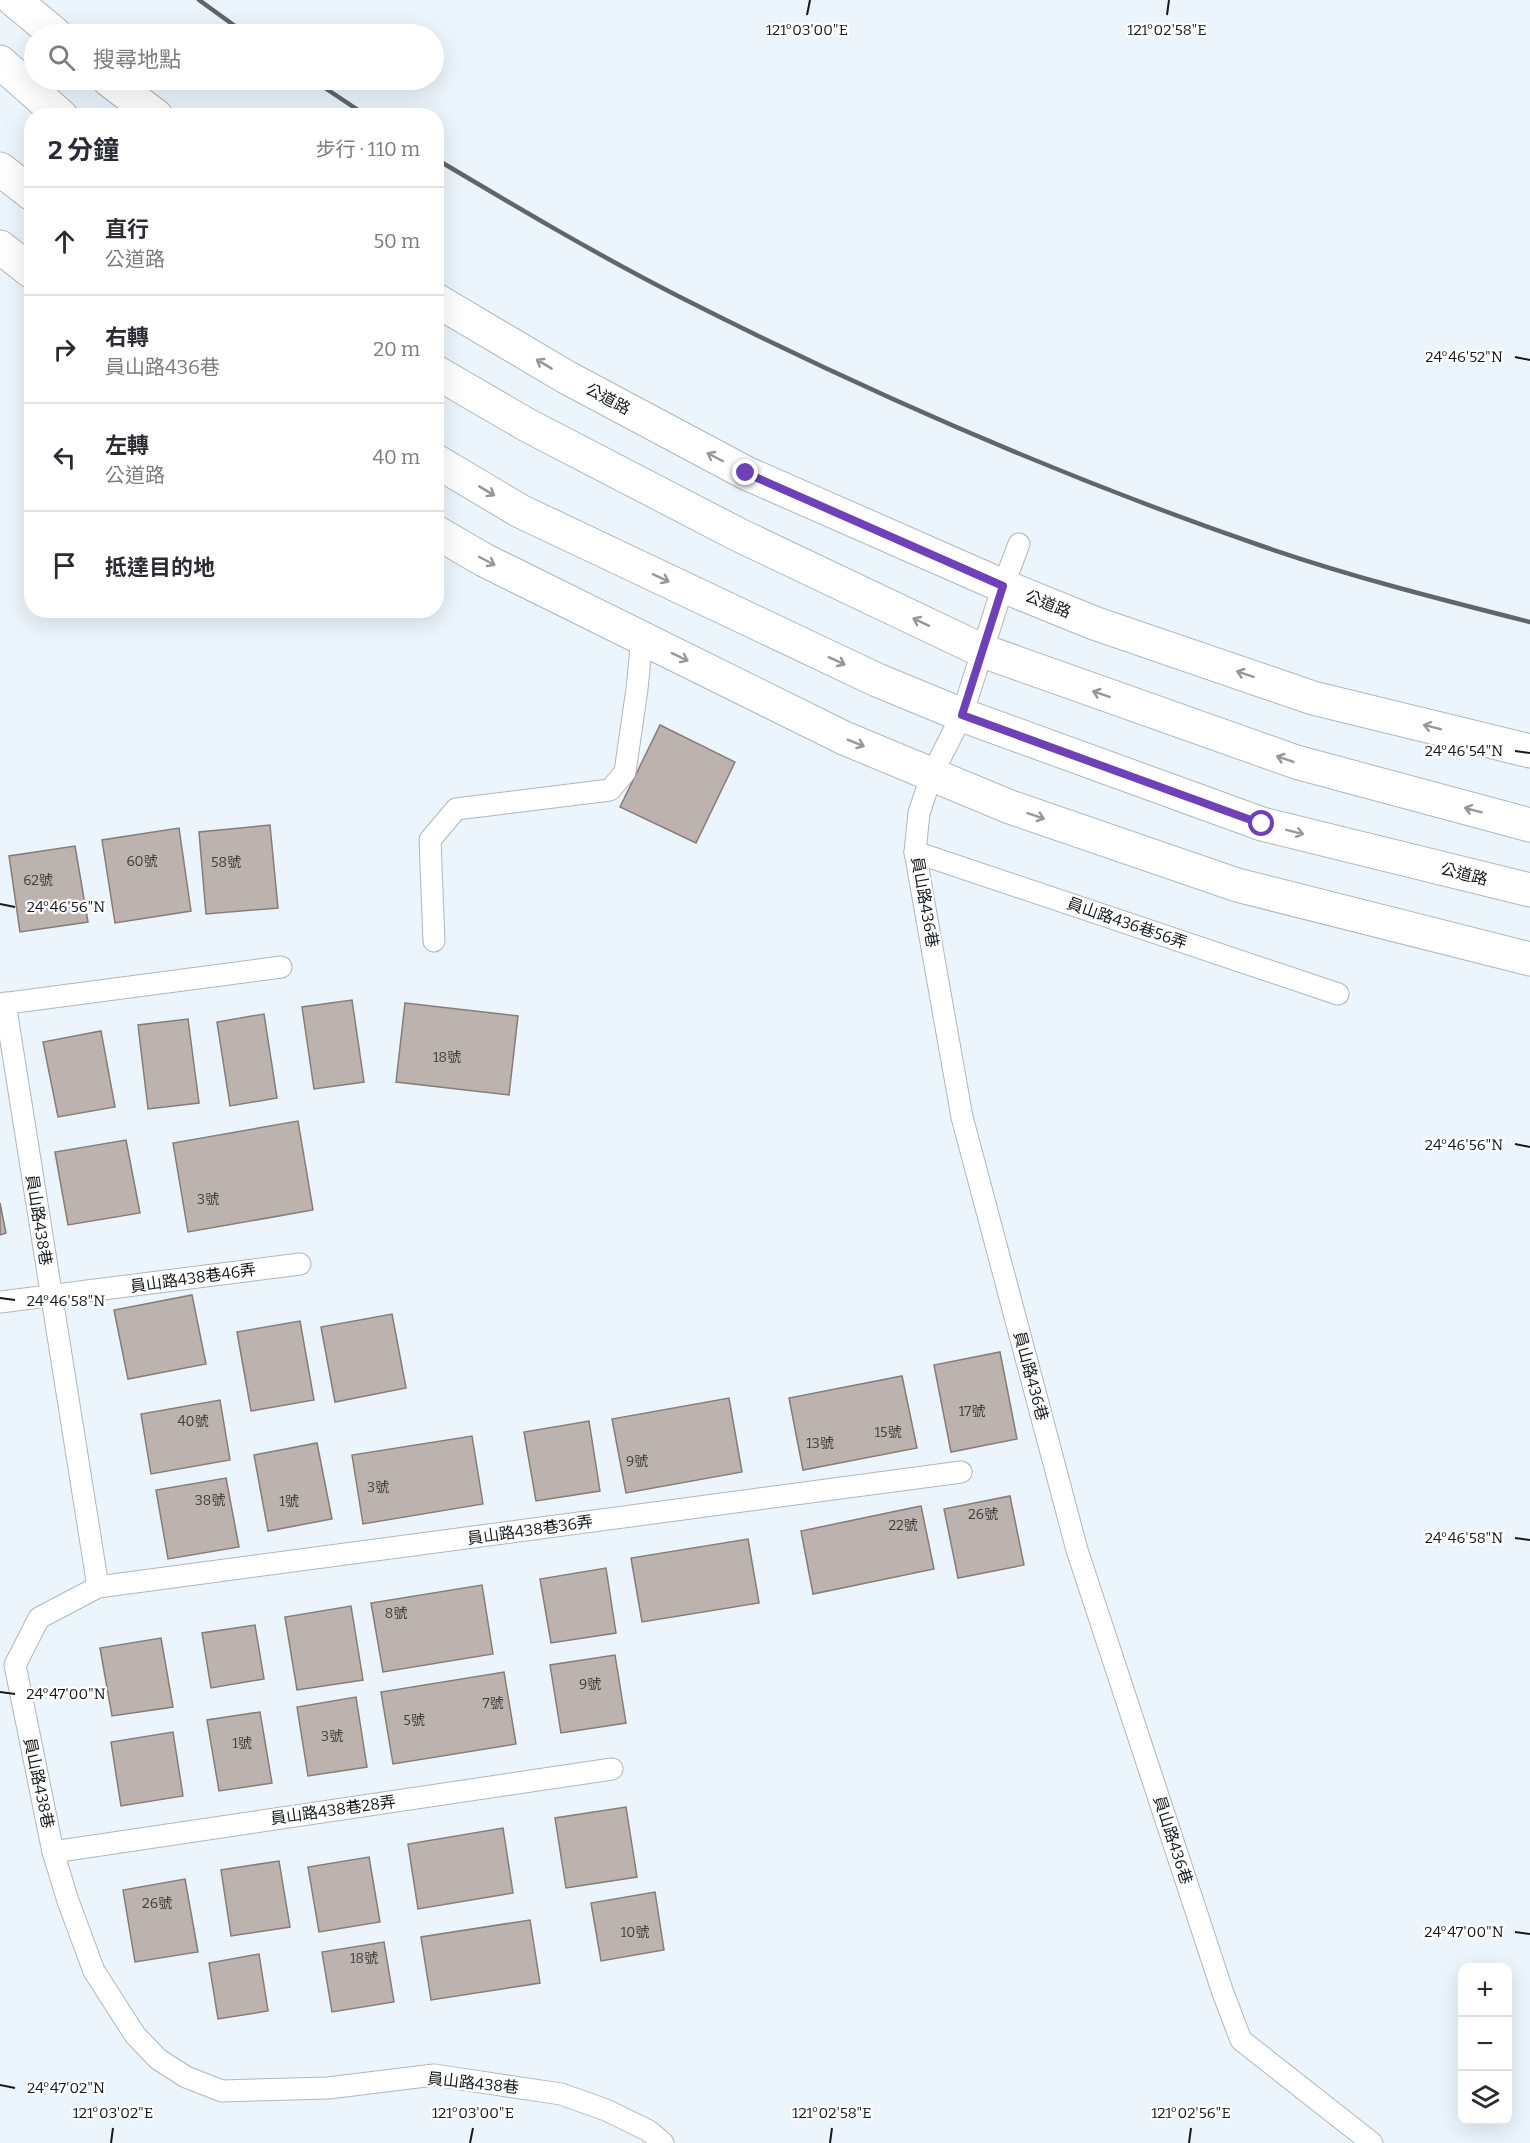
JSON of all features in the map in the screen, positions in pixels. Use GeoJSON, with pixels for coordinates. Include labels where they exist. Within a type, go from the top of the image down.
{"type":"FeatureCollection","features":[{"type":"Feature","properties":{"kind":"street"},"geometry":{"type":"LineString","coordinates":[[14,0],[44,24]]}},
{"type":"Feature","properties":{"kind":"street"},"geometry":{"type":"LineString","coordinates":[[0,62],[24,83]]}},
{"type":"Feature","properties":{"kind":"street"},"geometry":{"type":"LineString","coordinates":[[32,90],[52,108]]}},
{"type":"Feature","properties":{"kind":"street"},"geometry":{"type":"LineString","coordinates":[[122,90],[146,108]]}},
{"type":"Feature","properties":{"kind":"street"},"geometry":{"type":"LineString","coordinates":[[0,169],[24,188]]}},
{"type":"Feature","properties":{"kind":"street"},"geometry":{"type":"LineString","coordinates":[[0,247],[24,266]]}},
{"type":"Feature","properties":{"kind":"street","name":"公道路"},"geometry":{"type":"LineString","coordinates":[[444,305],[566,377],[746,473],[1003,586],[1094,623],[1313,698],[1530,751]]}},
{"type":"Feature","properties":{"kind":"street"},"geometry":{"type":"LineString","coordinates":[[444,377],[527,425],[739,535],[983,651],[1296,762],[1530,825]]}},
{"type":"Feature","properties":{"kind":"street","name":"公道路"},"geometry":{"type":"LineString","coordinates":[[444,466],[520,511],[877,680],[962,715],[1262,824],[1530,890]]}},
{"type":"Feature","properties":{"kind":"street"},"geometry":{"type":"LineString","coordinates":[[444,537],[484,560],[844,738],[1011,807],[1237,885],[1530,959]]}},
{"type":"Feature","properties":{"kind":"lane","name":"員山路436巷"},"geometry":{"type":"LineString","coordinates":[[1018,544],[962,715],[932,774],[919,813],[915,852],[962,1117],[1074,1538],[1223,1993],[1241,2040],[1372,2143]]}},
{"type":"Feature","properties":{"kind":"lane"},"geometry":{"type":"LineString","coordinates":[[434,940],[430,840],[456,809],[610,790],[625,772],[642,638]]}},
{"type":"Feature","properties":{"kind":"lane","name":"員山路436巷56弄"},"geometry":{"type":"LineString","coordinates":[[915,852],[1338,994]]}},
{"type":"Feature","properties":{"kind":"lane","name":"員山路438巷"},"geometry":{"type":"LineString","coordinates":[[281,967],[3,1003],[98,1587],[39,1618],[15,1665],[53,1852],[68,1901],[94,1971],[135,2035],[158,2059],[186,2077],[222,2091],[328,2088],[434,2076],[561,2094],[606,2110],[649,2131],[663,2143]]}},
{"type":"Feature","properties":{"kind":"lane","name":"員山路438巷46弄"},"geometry":{"type":"LineString","coordinates":[[0,1302],[300,1264]]}},
{"type":"Feature","properties":{"kind":"lane","name":"員山路438巷36弄"},"geometry":{"type":"LineString","coordinates":[[98,1587],[961,1472]]}},
{"type":"Feature","properties":{"kind":"lane","name":"員山路438巷28弄"},"geometry":{"type":"LineString","coordinates":[[53,1852],[612,1768]]}},
{"type":"Feature","properties":{"kind":"building"},"geometry":{"type":"Polygon","coordinates":[[[660,725],[735,762],[696,843],[620,807],[660,725]]]}},
{"type":"Feature","properties":{"kind":"building"},"geometry":{"type":"Polygon","coordinates":[[[270,825],[278,908],[206,914],[199,832],[270,825]]]}},
{"type":"Feature","properties":{"kind":"building"},"geometry":{"type":"Polygon","coordinates":[[[179,828],[191,911],[115,923],[102,840],[179,828]]]}},
{"type":"Feature","properties":{"kind":"building"},"geometry":{"type":"Polygon","coordinates":[[[75,846],[88,922],[20,932],[9,856],[75,846]]]}},
{"type":"Feature","properties":{"kind":"building"},"geometry":{"type":"Polygon","coordinates":[[[352,1000],[364,1082],[314,1089],[302,1007],[352,1000]]]}},
{"type":"Feature","properties":{"kind":"building"},"geometry":{"type":"Polygon","coordinates":[[[405,1003],[518,1016],[509,1095],[396,1082],[405,1003]]]}},
{"type":"Feature","properties":{"kind":"building"},"geometry":{"type":"Polygon","coordinates":[[[264,1014],[277,1098],[230,1106],[217,1022],[264,1014]]]}},
{"type":"Feature","properties":{"kind":"building"},"geometry":{"type":"Polygon","coordinates":[[[188,1019],[199,1103],[148,1109],[138,1025],[188,1019]]]}},
{"type":"Feature","properties":{"kind":"building"},"geometry":{"type":"Polygon","coordinates":[[[101,1031],[115,1107],[58,1117],[43,1042],[101,1031]]]}},
{"type":"Feature","properties":{"kind":"building"},"geometry":{"type":"Polygon","coordinates":[[[298,1121],[313,1210],[188,1232],[173,1143],[298,1121]]]}},
{"type":"Feature","properties":{"kind":"building"},"geometry":{"type":"Polygon","coordinates":[[[126,1140],[140,1213],[68,1225],[55,1152],[126,1140]]]}},
{"type":"Feature","properties":{"kind":"building"},"geometry":{"type":"Polygon","coordinates":[[[0,1203],[6,1233],[0,1235],[0,1203]]]}},
{"type":"Feature","properties":{"kind":"building"},"geometry":{"type":"Polygon","coordinates":[[[192,1295],[206,1364],[128,1379],[114,1310],[192,1295]]]}},
{"type":"Feature","properties":{"kind":"building"},"geometry":{"type":"Polygon","coordinates":[[[392,1314],[406,1388],[335,1402],[321,1327],[392,1314]]]}},
{"type":"Feature","properties":{"kind":"building"},"geometry":{"type":"Polygon","coordinates":[[[300,1321],[314,1400],[251,1411],[237,1332],[300,1321]]]}},
{"type":"Feature","properties":{"kind":"building"},"geometry":{"type":"Polygon","coordinates":[[[1000,1352],[1017,1439],[951,1452],[934,1365],[1000,1352]]]}},
{"type":"Feature","properties":{"kind":"building"},"geometry":{"type":"Polygon","coordinates":[[[902,1376],[917,1448],[803,1470],[789,1398],[902,1376]]]}},
{"type":"Feature","properties":{"kind":"building"},"geometry":{"type":"Polygon","coordinates":[[[729,1398],[742,1472],[626,1493],[612,1419],[729,1398]]]}},
{"type":"Feature","properties":{"kind":"building"},"geometry":{"type":"Polygon","coordinates":[[[220,1400],[230,1460],[151,1474],[141,1414],[220,1400]]]}},
{"type":"Feature","properties":{"kind":"building"},"geometry":{"type":"Polygon","coordinates":[[[589,1421],[600,1491],[536,1501],[524,1432],[589,1421]]]}},
{"type":"Feature","properties":{"kind":"building"},"geometry":{"type":"Polygon","coordinates":[[[472,1436],[483,1504],[363,1524],[352,1455],[472,1436]]]}},
{"type":"Feature","properties":{"kind":"building"},"geometry":{"type":"Polygon","coordinates":[[[317,1443],[332,1519],[268,1531],[254,1455],[317,1443]]]}},
{"type":"Feature","properties":{"kind":"building"},"geometry":{"type":"Polygon","coordinates":[[[226,1478],[239,1547],[168,1559],[156,1490],[226,1478]]]}},
{"type":"Feature","properties":{"kind":"building"},"geometry":{"type":"Polygon","coordinates":[[[1010,1496],[1024,1565],[958,1578],[944,1509],[1010,1496]]]}},
{"type":"Feature","properties":{"kind":"building"},"geometry":{"type":"Polygon","coordinates":[[[921,1506],[934,1569],[813,1594],[801,1531],[921,1506]]]}},
{"type":"Feature","properties":{"kind":"building"},"geometry":{"type":"Polygon","coordinates":[[[748,1539],[759,1603],[642,1622],[631,1558],[748,1539]]]}},
{"type":"Feature","properties":{"kind":"building"},"geometry":{"type":"Polygon","coordinates":[[[606,1568],[616,1633],[551,1643],[540,1579],[606,1568]]]}},
{"type":"Feature","properties":{"kind":"building"},"geometry":{"type":"Polygon","coordinates":[[[482,1585],[493,1654],[383,1672],[371,1603],[482,1585]]]}},
{"type":"Feature","properties":{"kind":"building"},"geometry":{"type":"Polygon","coordinates":[[[351,1606],[363,1680],[297,1690],[285,1617],[351,1606]]]}},
{"type":"Feature","properties":{"kind":"building"},"geometry":{"type":"Polygon","coordinates":[[[255,1625],[264,1679],[211,1688],[202,1633],[255,1625]]]}},
{"type":"Feature","properties":{"kind":"building"},"geometry":{"type":"Polygon","coordinates":[[[161,1638],[173,1707],[112,1716],[100,1648],[161,1638]]]}},
{"type":"Feature","properties":{"kind":"building"},"geometry":{"type":"Polygon","coordinates":[[[615,1655],[626,1723],[561,1733],[550,1665],[615,1655]]]}},
{"type":"Feature","properties":{"kind":"building"},"geometry":{"type":"Polygon","coordinates":[[[504,1672],[516,1744],[393,1764],[381,1692],[504,1672]]]}},
{"type":"Feature","properties":{"kind":"building"},"geometry":{"type":"Polygon","coordinates":[[[356,1697],[367,1767],[308,1776],[297,1707],[356,1697]]]}},
{"type":"Feature","properties":{"kind":"building"},"geometry":{"type":"Polygon","coordinates":[[[260,1712],[272,1783],[219,1791],[207,1720],[260,1712]]]}},
{"type":"Feature","properties":{"kind":"building"},"geometry":{"type":"Polygon","coordinates":[[[173,1732],[183,1796],[121,1806],[111,1742],[173,1732]]]}},
{"type":"Feature","properties":{"kind":"building"},"geometry":{"type":"Polygon","coordinates":[[[626,1807],[637,1877],[566,1888],[555,1818],[626,1807]]]}},
{"type":"Feature","properties":{"kind":"building"},"geometry":{"type":"Polygon","coordinates":[[[503,1828],[513,1893],[418,1909],[408,1844],[503,1828]]]}},
{"type":"Feature","properties":{"kind":"building"},"geometry":{"type":"Polygon","coordinates":[[[369,1857],[380,1922],[319,1932],[308,1867],[369,1857]]]}},
{"type":"Feature","properties":{"kind":"building"},"geometry":{"type":"Polygon","coordinates":[[[279,1861],[290,1927],[231,1936],[221,1870],[279,1861]]]}},
{"type":"Feature","properties":{"kind":"building"},"geometry":{"type":"Polygon","coordinates":[[[185,1879],[198,1952],[135,1962],[123,1890],[185,1879]]]}},
{"type":"Feature","properties":{"kind":"building"},"geometry":{"type":"Polygon","coordinates":[[[655,1892],[664,1950],[601,1961],[591,1903],[655,1892]]]}},
{"type":"Feature","properties":{"kind":"building"},"geometry":{"type":"Polygon","coordinates":[[[530,1920],[540,1983],[431,2000],[421,1937],[530,1920]]]}},
{"type":"Feature","properties":{"kind":"building"},"geometry":{"type":"Polygon","coordinates":[[[384,1942],[394,2002],[332,2012],[322,1952],[384,1942]]]}},
{"type":"Feature","properties":{"kind":"building"},"geometry":{"type":"Polygon","coordinates":[[[259,1954],[268,2011],[218,2019],[209,1963],[259,1954]]]}},
{"type":"Feature","properties":{"kind":"railway"},"geometry":{"type":"LineString","coordinates":[[199,0],[232,24]]}},
{"type":"Feature","properties":{"kind":"railway"},"geometry":{"type":"LineString","coordinates":[[328,90],[355,108]]}},
{"type":"Feature","properties":{"kind":"railway"},"geometry":{"type":"LineString","coordinates":[[444,164],[585,246],[676,295],[819,365],[1036,461],[1184,518],[1292,556],[1428,596],[1530,622]]}},
{"type":"Feature","properties":{"kind":"route"},"geometry":{"type":"LineString","coordinates":[[746,473],[1003,586],[962,715],[1262,824]]}}]}
